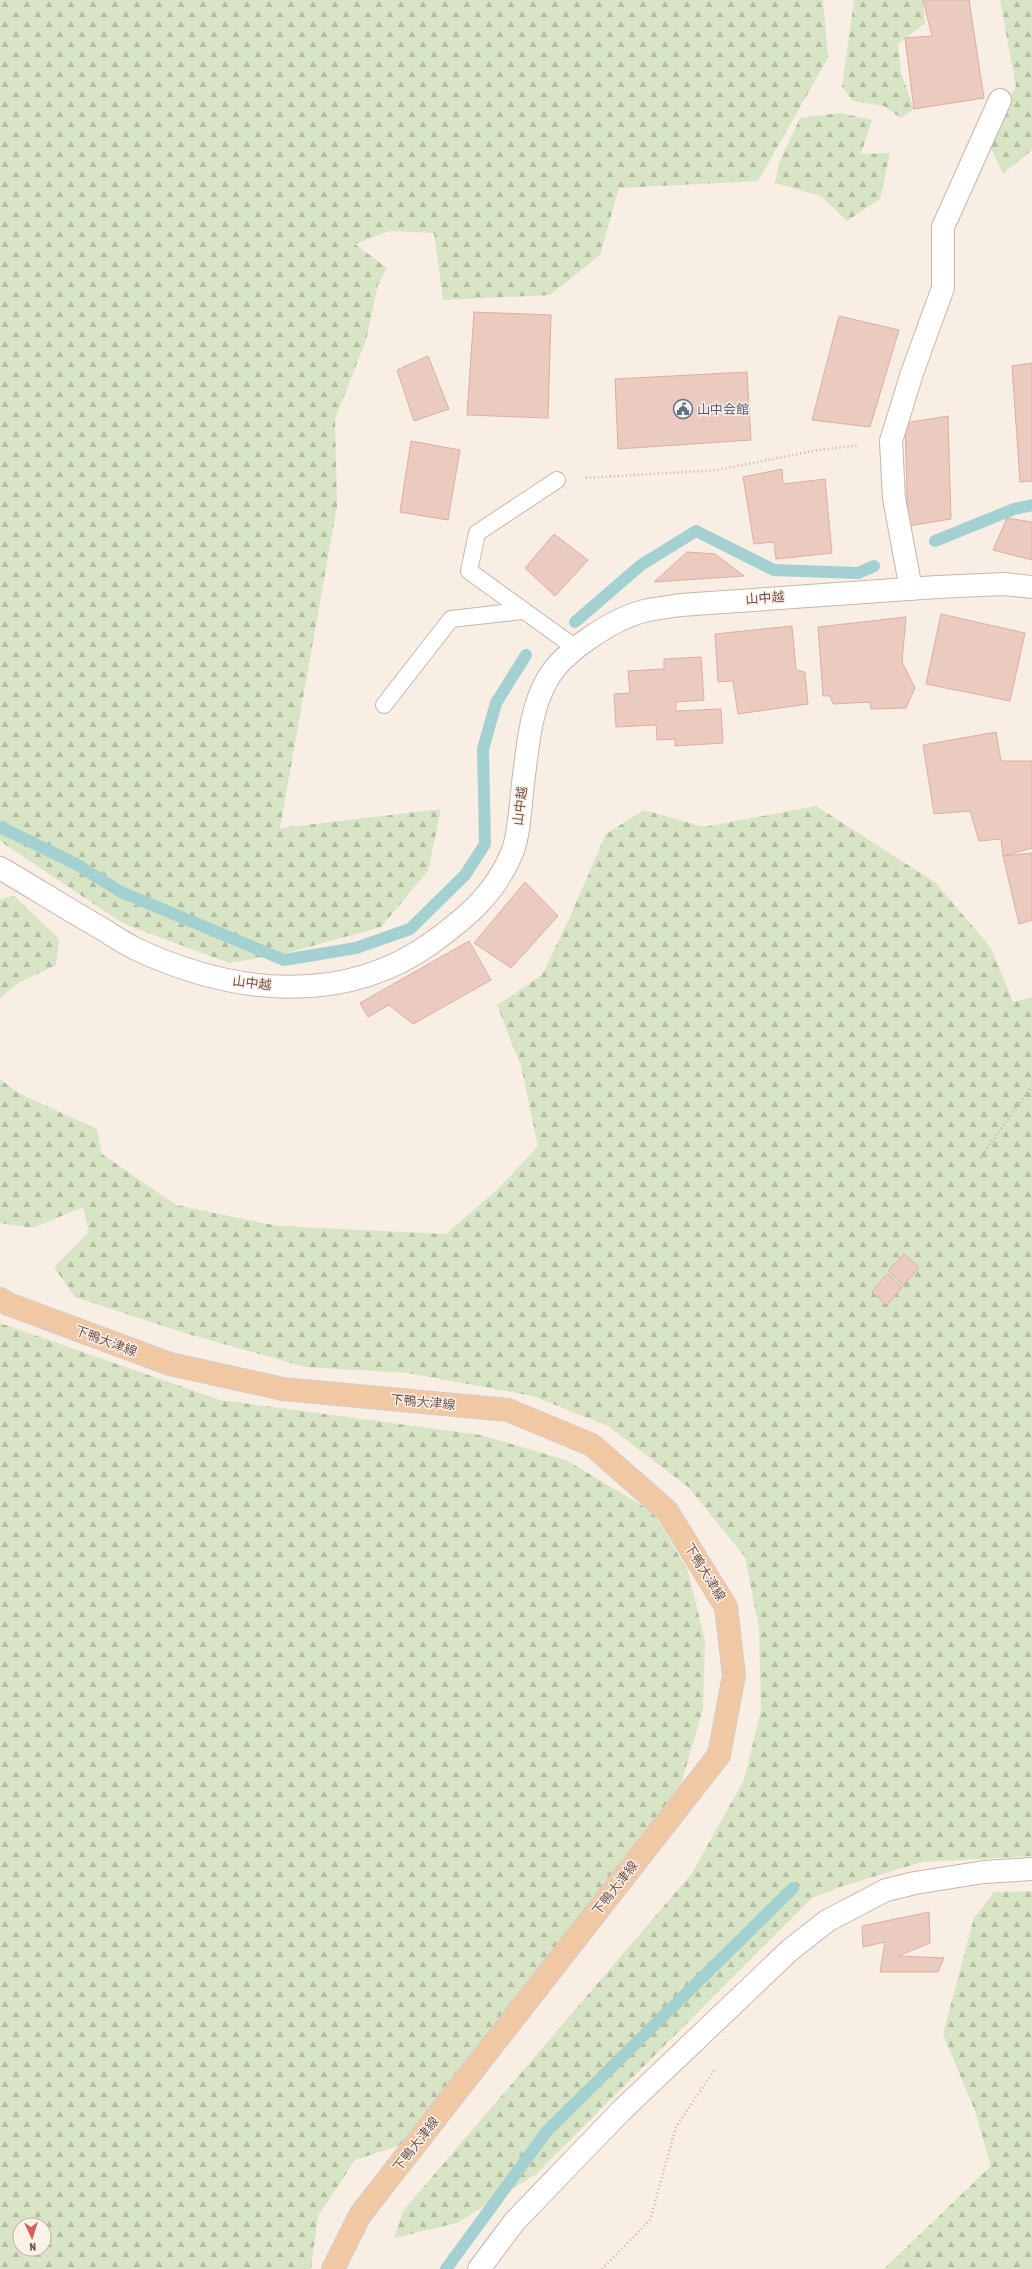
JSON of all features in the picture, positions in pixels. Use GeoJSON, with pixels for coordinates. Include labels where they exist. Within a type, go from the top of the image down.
{"type":"FeatureCollection","features":[{"type":"Feature","properties":{"kind":"main road","name":"下鴨大津線"},"geometry":{"type":"LineString","coordinates":[[0,1299],[8,1304],[170,1364],[283,1389],[508,1410],[592,1445],[667,1511],[726,1607],[734,1674],[719,1755],[360,2215],[333,2269]]}},
{"type":"Feature","properties":{"kind":"street"},"geometry":{"type":"LineString","coordinates":[[911,589],[894,498],[891,440],[912,372],[944,288],[943,227],[1000,100]]}},
{"type":"Feature","properties":{"kind":"street","name":"山中越"},"geometry":{"type":"LineString","coordinates":[[0,868],[135,948],[202,975],[258,986],[312,987],[356,979],[390,968],[420,951],[458,923],[500,880],[514,850],[528,736],[547,680],[566,656],[615,624],[643,611],[681,605],[1004,584],[1032,587]]}},
{"type":"Feature","properties":{"kind":"street"},"geometry":{"type":"LineString","coordinates":[[479,2269],[515,2221],[621,2111],[790,1950],[827,1921],[893,1888],[984,1872],[1032,1869]]}},
{"type":"Feature","properties":{"kind":"lane"},"geometry":{"type":"LineString","coordinates":[[557,480],[477,533],[469,572],[576,649]]}},
{"type":"Feature","properties":{"kind":"lane"},"geometry":{"type":"LineString","coordinates":[[384,705],[452,619],[522,610]]}},
{"type":"Feature","properties":{"kind":"path"},"geometry":{"type":"LineString","coordinates":[[557,480],[717,470],[818,450],[891,440]]}},
{"type":"Feature","properties":{"kind":"path"},"geometry":{"type":"LineString","coordinates":[[980,1158],[1032,1086]]}},
{"type":"Feature","properties":{"kind":"path"},"geometry":{"type":"LineString","coordinates":[[602,2269],[650,2220],[676,2127],[718,2065]]}},
{"type":"Feature","properties":{"kind":"green space"},"geometry":{"type":"Polygon","coordinates":[[[0,0],[823,0],[828,58],[758,181],[619,188],[600,255],[550,295],[443,300],[434,233],[390,231],[355,244],[387,268],[378,285],[366,340],[335,419],[337,506],[280,828],[441,809],[428,871],[381,927],[283,954],[229,963],[124,924],[0,841],[0,0]]]}},
{"type":"Feature","properties":{"kind":"green space"},"geometry":{"type":"Polygon","coordinates":[[[854,0],[923,0],[925,23],[898,44],[901,73],[914,109],[901,118],[884,106],[853,101],[842,87],[854,0]]]}},
{"type":"Feature","properties":{"kind":"green space"},"geometry":{"type":"Polygon","coordinates":[[[1000,0],[1032,0],[1032,150],[1003,174],[985,134],[1016,87],[1000,0]]]}},
{"type":"Feature","properties":{"kind":"green space"},"geometry":{"type":"Polygon","coordinates":[[[840,113],[872,120],[861,154],[890,153],[880,199],[847,221],[821,196],[775,183],[779,163],[800,118],[840,113]]]}},
{"type":"Feature","properties":{"kind":"green space"},"geometry":{"type":"Polygon","coordinates":[[[816,806],[936,883],[991,948],[1013,1002],[1032,997],[1032,1856],[922,1862],[840,1887],[812,1898],[535,2175],[457,2223],[394,2238],[403,2211],[692,1873],[744,1780],[761,1710],[759,1628],[745,1557],[688,1487],[608,1426],[533,1396],[408,1373],[305,1367],[188,1334],[75,1297],[54,1267],[89,1232],[83,1207],[33,1228],[0,1223],[0,1079],[18,1093],[97,1129],[102,1154],[176,1205],[278,1226],[446,1234],[498,1189],[538,1146],[521,1066],[497,1005],[542,975],[569,919],[606,834],[644,810],[704,827],[816,806]]]}},
{"type":"Feature","properties":{"kind":"green space"},"geometry":{"type":"Polygon","coordinates":[[[14,896],[59,939],[56,965],[20,982],[0,998],[0,899],[14,896]]]}},
{"type":"Feature","properties":{"kind":"green space"},"geometry":{"type":"Polygon","coordinates":[[[0,1323],[220,1400],[481,1435],[566,1460],[653,1512],[688,1571],[705,1641],[703,1709],[678,1795],[401,2145],[355,2160],[318,2216],[311,2269],[0,2269],[0,1323]]]}},
{"type":"Feature","properties":{"kind":"green space"},"geometry":{"type":"Polygon","coordinates":[[[1032,1891],[1032,2269],[884,2269],[991,2166],[975,2111],[943,2034],[974,1918],[994,1892],[1032,1891]]]}},
{"type":"Feature","properties":{"kind":"building"},"geometry":{"type":"Polygon","coordinates":[[[923,0],[969,0],[984,98],[914,109],[905,38],[932,36],[923,0]]]}},
{"type":"Feature","properties":{"kind":"building"},"geometry":{"type":"Polygon","coordinates":[[[474,312],[551,315],[548,418],[467,415],[474,312]]]}},
{"type":"Feature","properties":{"kind":"building"},"geometry":{"type":"Polygon","coordinates":[[[839,316],[899,330],[870,427],[812,420],[839,316]]]}},
{"type":"Feature","properties":{"kind":"building"},"geometry":{"type":"Polygon","coordinates":[[[428,356],[449,409],[414,421],[397,370],[428,356]]]}},
{"type":"Feature","properties":{"kind":"building"},"geometry":{"type":"Polygon","coordinates":[[[1032,363],[1032,481],[1020,482],[1012,366],[1032,363]]]}},
{"type":"Feature","properties":{"kind":"building","name":"山中会館"},"geometry":{"type":"Polygon","coordinates":[[[747,372],[751,440],[618,449],[615,379],[747,372]]]}},
{"type":"Feature","properties":{"kind":"building"},"geometry":{"type":"Polygon","coordinates":[[[948,416],[951,519],[908,526],[905,423],[948,416]]]}},
{"type":"Feature","properties":{"kind":"building"},"geometry":{"type":"Polygon","coordinates":[[[411,441],[460,450],[448,520],[400,512],[411,441]]]}},
{"type":"Feature","properties":{"kind":"building"},"geometry":{"type":"Polygon","coordinates":[[[782,469],[783,484],[825,479],[832,553],[776,559],[774,542],[754,544],[743,477],[782,469]]]}},
{"type":"Feature","properties":{"kind":"building"},"geometry":{"type":"Polygon","coordinates":[[[1007,518],[1032,522],[1032,560],[993,550],[1007,518]]]}},
{"type":"Feature","properties":{"kind":"building"},"geometry":{"type":"Polygon","coordinates":[[[554,534],[588,560],[555,596],[525,568],[554,534]]]}},
{"type":"Feature","properties":{"kind":"building"},"geometry":{"type":"Polygon","coordinates":[[[687,552],[715,554],[744,576],[654,582],[687,552]]]}},
{"type":"Feature","properties":{"kind":"building"},"geometry":{"type":"Polygon","coordinates":[[[941,614],[1025,633],[1010,701],[926,684],[941,614]]]}},
{"type":"Feature","properties":{"kind":"building"},"geometry":{"type":"Polygon","coordinates":[[[906,617],[902,662],[915,688],[906,708],[871,709],[870,702],[833,704],[830,696],[823,696],[818,627],[906,617]]]}},
{"type":"Feature","properties":{"kind":"building"},"geometry":{"type":"Polygon","coordinates":[[[792,626],[796,670],[805,672],[808,704],[738,714],[733,681],[718,682],[715,634],[792,626]]]}},
{"type":"Feature","properties":{"kind":"building"},"geometry":{"type":"Polygon","coordinates":[[[701,657],[704,700],[676,702],[676,711],[721,709],[723,743],[675,746],[675,739],[657,740],[656,725],[616,727],[614,694],[630,693],[628,671],[664,669],[664,659],[701,657]]]}},
{"type":"Feature","properties":{"kind":"building"},"geometry":{"type":"Polygon","coordinates":[[[996,732],[1001,761],[1032,761],[1032,848],[1003,856],[1001,839],[979,841],[970,811],[934,814],[923,745],[996,732]]]}},
{"type":"Feature","properties":{"kind":"building"},"geometry":{"type":"Polygon","coordinates":[[[1032,853],[1032,920],[1019,924],[1003,856],[1032,853]]]}},
{"type":"Feature","properties":{"kind":"building"},"geometry":{"type":"Polygon","coordinates":[[[525,882],[558,916],[511,968],[474,943],[525,882]]]}},
{"type":"Feature","properties":{"kind":"building"},"geometry":{"type":"Polygon","coordinates":[[[469,941],[491,980],[413,1024],[389,1005],[368,1017],[360,1003],[469,941]]]}},
{"type":"Feature","properties":{"kind":"building"},"geometry":{"type":"Polygon","coordinates":[[[904,1254],[919,1267],[904,1285],[888,1271],[904,1254]]]}},
{"type":"Feature","properties":{"kind":"building"},"geometry":{"type":"Polygon","coordinates":[[[887,1274],[902,1287],[887,1305],[872,1292],[887,1274]]]}},
{"type":"Feature","properties":{"kind":"building"},"geometry":{"type":"Polygon","coordinates":[[[929,1912],[930,1943],[898,1956],[944,1958],[938,1972],[880,1972],[885,1942],[863,1947],[862,1926],[929,1912]]]}},
{"type":"Feature","properties":{"kind":"waterway"},"geometry":{"type":"LineString","coordinates":[[935,541],[1014,509],[1032,505]]}},
{"type":"Feature","properties":{"kind":"waterway"},"geometry":{"type":"LineString","coordinates":[[575,622],[641,565],[696,531],[774,570],[858,573],[874,566]]}},
{"type":"Feature","properties":{"kind":"waterway"},"geometry":{"type":"LineString","coordinates":[[0,827],[76,864],[121,892],[284,960],[356,948],[410,929],[465,875],[485,844],[483,749],[496,703],[526,655]]}},
{"type":"Feature","properties":{"kind":"waterway"},"geometry":{"type":"LineString","coordinates":[[446,2269],[547,2131],[793,1888]]}},
{"type":"Feature","properties":{"kind":"place","name":"山中会館"},"geometry":{"type":"Point","coordinates":[683,409]}}]}
